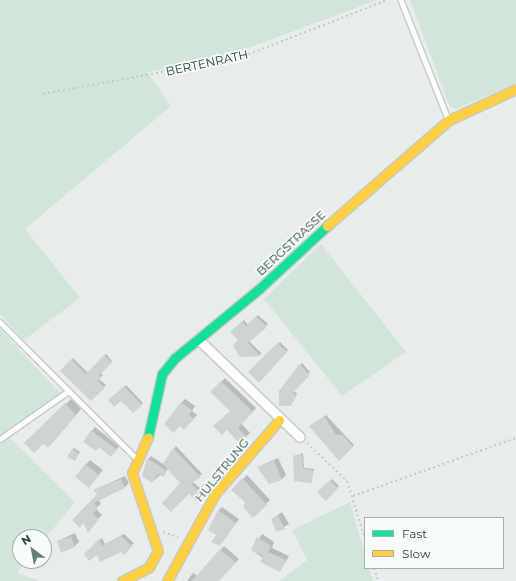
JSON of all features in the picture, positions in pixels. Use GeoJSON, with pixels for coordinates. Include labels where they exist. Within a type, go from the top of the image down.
{"type":"FeatureCollection","features":[{"type":"Feature","properties":{"kind":"street","name":"BERGSTRASSE"},"geometry":{"type":"LineString","coordinates":[[122,581],[154,560],[158,551],[152,529],[133,484],[137,458],[151,427],[162,374],[198,339],[259,289],[352,202],[449,120],[516,89]]}},
{"type":"Feature","properties":{"kind":"street"},"geometry":{"type":"LineString","coordinates":[[198,339],[278,420],[300,437]]}},
{"type":"Feature","properties":{"kind":"street","name":"HÜLSTRUNG"},"geometry":{"type":"LineString","coordinates":[[167,581],[187,540],[215,494],[278,420]]}},
{"type":"Feature","properties":{"kind":"lane"},"geometry":{"type":"LineString","coordinates":[[401,0],[449,120]]}},
{"type":"Feature","properties":{"kind":"lane"},"geometry":{"type":"LineString","coordinates":[[0,322],[67,392],[137,458]]}},
{"type":"Feature","properties":{"kind":"lane"},"geometry":{"type":"LineString","coordinates":[[0,439],[67,392]]}},
{"type":"Feature","properties":{"kind":"path","name":"BERTENRATH"},"geometry":{"type":"LineString","coordinates":[[43,94],[239,58],[387,0]]}},
{"type":"Feature","properties":{"kind":"path"},"geometry":{"type":"LineString","coordinates":[[300,437],[347,481],[364,535]]}},
{"type":"Feature","properties":{"kind":"path"},"geometry":{"type":"LineString","coordinates":[[352,496],[516,438]]}},
{"type":"Feature","properties":{"kind":"path"},"geometry":{"type":"LineString","coordinates":[[152,529],[187,540]]}},
{"type":"Feature","properties":{"kind":"path"},"geometry":{"type":"LineString","coordinates":[[374,569],[378,581]]}},
{"type":"Feature","properties":{"kind":"green space"},"geometry":{"type":"Polygon","coordinates":[[[0,0],[377,0],[230,55],[147,72],[171,106],[25,229],[80,298],[24,340],[0,314],[0,0]]]}},
{"type":"Feature","properties":{"kind":"green space"},"geometry":{"type":"Polygon","coordinates":[[[410,0],[516,0],[516,84],[455,109],[449,105],[410,0]]]}},
{"type":"Feature","properties":{"kind":"green space"},"geometry":{"type":"Polygon","coordinates":[[[321,244],[406,352],[342,396],[264,299],[321,244]]]}},
{"type":"Feature","properties":{"kind":"green space"},"geometry":{"type":"Polygon","coordinates":[[[0,329],[61,394],[4,432],[75,502],[52,530],[12,529],[12,569],[20,569],[17,573],[40,581],[0,581],[0,329]]]}},
{"type":"Feature","properties":{"kind":"green space"},"geometry":{"type":"Polygon","coordinates":[[[350,502],[364,551],[364,569],[369,569],[373,581],[279,581],[307,560],[292,530],[350,502]]]}},
{"type":"Feature","properties":{"kind":"building"},"geometry":{"type":"Polygon","coordinates":[[[256,316],[267,327],[248,343],[261,356],[240,357],[233,346],[238,340],[230,332],[242,321],[246,326],[256,316]]]}},
{"type":"Feature","properties":{"kind":"building"},"geometry":{"type":"Polygon","coordinates":[[[277,343],[287,352],[259,383],[248,372],[277,343]]]}},
{"type":"Feature","properties":{"kind":"building"},"geometry":{"type":"Polygon","coordinates":[[[104,355],[112,363],[99,375],[102,377],[98,381],[105,388],[91,401],[60,371],[71,359],[86,374],[104,355]]]}},
{"type":"Feature","properties":{"kind":"building"},"geometry":{"type":"Polygon","coordinates":[[[299,364],[309,374],[308,377],[293,393],[296,396],[291,406],[279,406],[279,391],[299,364]]]}},
{"type":"Feature","properties":{"kind":"building"},"geometry":{"type":"Polygon","coordinates":[[[221,381],[253,412],[238,428],[247,437],[240,444],[227,430],[222,435],[213,426],[230,411],[210,392],[221,381]]]}},
{"type":"Feature","properties":{"kind":"building"},"geometry":{"type":"Polygon","coordinates":[[[124,386],[142,405],[133,413],[121,401],[114,407],[108,400],[124,386]]]}},
{"type":"Feature","properties":{"kind":"building"},"geometry":{"type":"Polygon","coordinates":[[[181,402],[192,410],[189,415],[194,419],[184,430],[180,426],[173,433],[164,424],[181,402]]]}},
{"type":"Feature","properties":{"kind":"building"},"geometry":{"type":"Polygon","coordinates":[[[65,403],[76,415],[48,448],[43,444],[34,453],[24,443],[65,403]]]}},
{"type":"Feature","properties":{"kind":"building"},"geometry":{"type":"Polygon","coordinates":[[[324,416],[336,435],[343,435],[353,447],[339,461],[309,426],[324,416]]]}},
{"type":"Feature","properties":{"kind":"building"},"geometry":{"type":"Polygon","coordinates":[[[91,430],[117,450],[111,457],[99,447],[96,451],[83,442],[91,430]]]}},
{"type":"Feature","properties":{"kind":"building"},"geometry":{"type":"Polygon","coordinates":[[[173,448],[201,477],[191,484],[202,494],[196,501],[189,494],[171,512],[162,503],[180,483],[163,464],[173,448]]]}},
{"type":"Feature","properties":{"kind":"building"},"geometry":{"type":"Polygon","coordinates":[[[72,449],[79,454],[75,461],[67,457],[72,449]]]}},
{"type":"Feature","properties":{"kind":"building"},"geometry":{"type":"Polygon","coordinates":[[[302,454],[303,469],[313,470],[312,483],[294,481],[293,456],[302,454]]]}},
{"type":"Feature","properties":{"kind":"building"},"geometry":{"type":"Polygon","coordinates":[[[147,458],[167,471],[163,477],[158,474],[152,483],[142,476],[147,458]]]}},
{"type":"Feature","properties":{"kind":"building"},"geometry":{"type":"Polygon","coordinates":[[[274,461],[282,480],[269,484],[257,467],[274,461]]]}},
{"type":"Feature","properties":{"kind":"building"},"geometry":{"type":"Polygon","coordinates":[[[85,464],[99,475],[89,488],[75,477],[85,464]]]}},
{"type":"Feature","properties":{"kind":"building"},"geometry":{"type":"Polygon","coordinates":[[[242,478],[267,505],[253,518],[243,507],[245,502],[231,490],[242,478]]]}},
{"type":"Feature","properties":{"kind":"building"},"geometry":{"type":"Polygon","coordinates":[[[121,479],[125,488],[94,503],[98,507],[93,514],[99,519],[88,533],[83,522],[80,528],[72,520],[97,494],[93,490],[121,479]]]}},
{"type":"Feature","properties":{"kind":"building"},"geometry":{"type":"Polygon","coordinates":[[[330,480],[338,488],[326,501],[317,492],[330,480]]]}},
{"type":"Feature","properties":{"kind":"building"},"geometry":{"type":"Polygon","coordinates":[[[218,510],[236,523],[220,546],[211,542],[216,535],[208,530],[218,510]]]}},
{"type":"Feature","properties":{"kind":"building"},"geometry":{"type":"Polygon","coordinates":[[[278,516],[285,529],[276,532],[271,519],[278,516]]]}},
{"type":"Feature","properties":{"kind":"building"},"geometry":{"type":"Polygon","coordinates":[[[121,536],[132,546],[124,555],[121,552],[100,562],[97,555],[89,561],[84,554],[99,539],[102,546],[121,536]]]}},
{"type":"Feature","properties":{"kind":"building"},"geometry":{"type":"Polygon","coordinates":[[[71,537],[75,547],[61,553],[57,541],[71,537]]]}},
{"type":"Feature","properties":{"kind":"building"},"geometry":{"type":"Polygon","coordinates":[[[257,537],[271,546],[268,552],[286,560],[280,572],[260,562],[263,556],[251,550],[257,537]]]}},
{"type":"Feature","properties":{"kind":"building"},"geometry":{"type":"Polygon","coordinates":[[[220,549],[236,563],[218,581],[192,581],[220,549]]]}},
{"type":"Feature","properties":{"kind":"traffic: fast"},"geometry":{"type":"LineString","coordinates":[[148,437],[162,374],[175,358],[259,289],[327,226]]}},
{"type":"Feature","properties":{"kind":"traffic: slow"},"geometry":{"type":"LineString","coordinates":[[327,226],[449,120],[516,89]]}},
{"type":"Feature","properties":{"kind":"traffic: slow"},"geometry":{"type":"LineString","coordinates":[[167,581],[215,494],[279,420]]}},
{"type":"Feature","properties":{"kind":"traffic: slow"},"geometry":{"type":"LineString","coordinates":[[122,581],[149,567],[158,551],[132,473],[148,437]]}}]}
